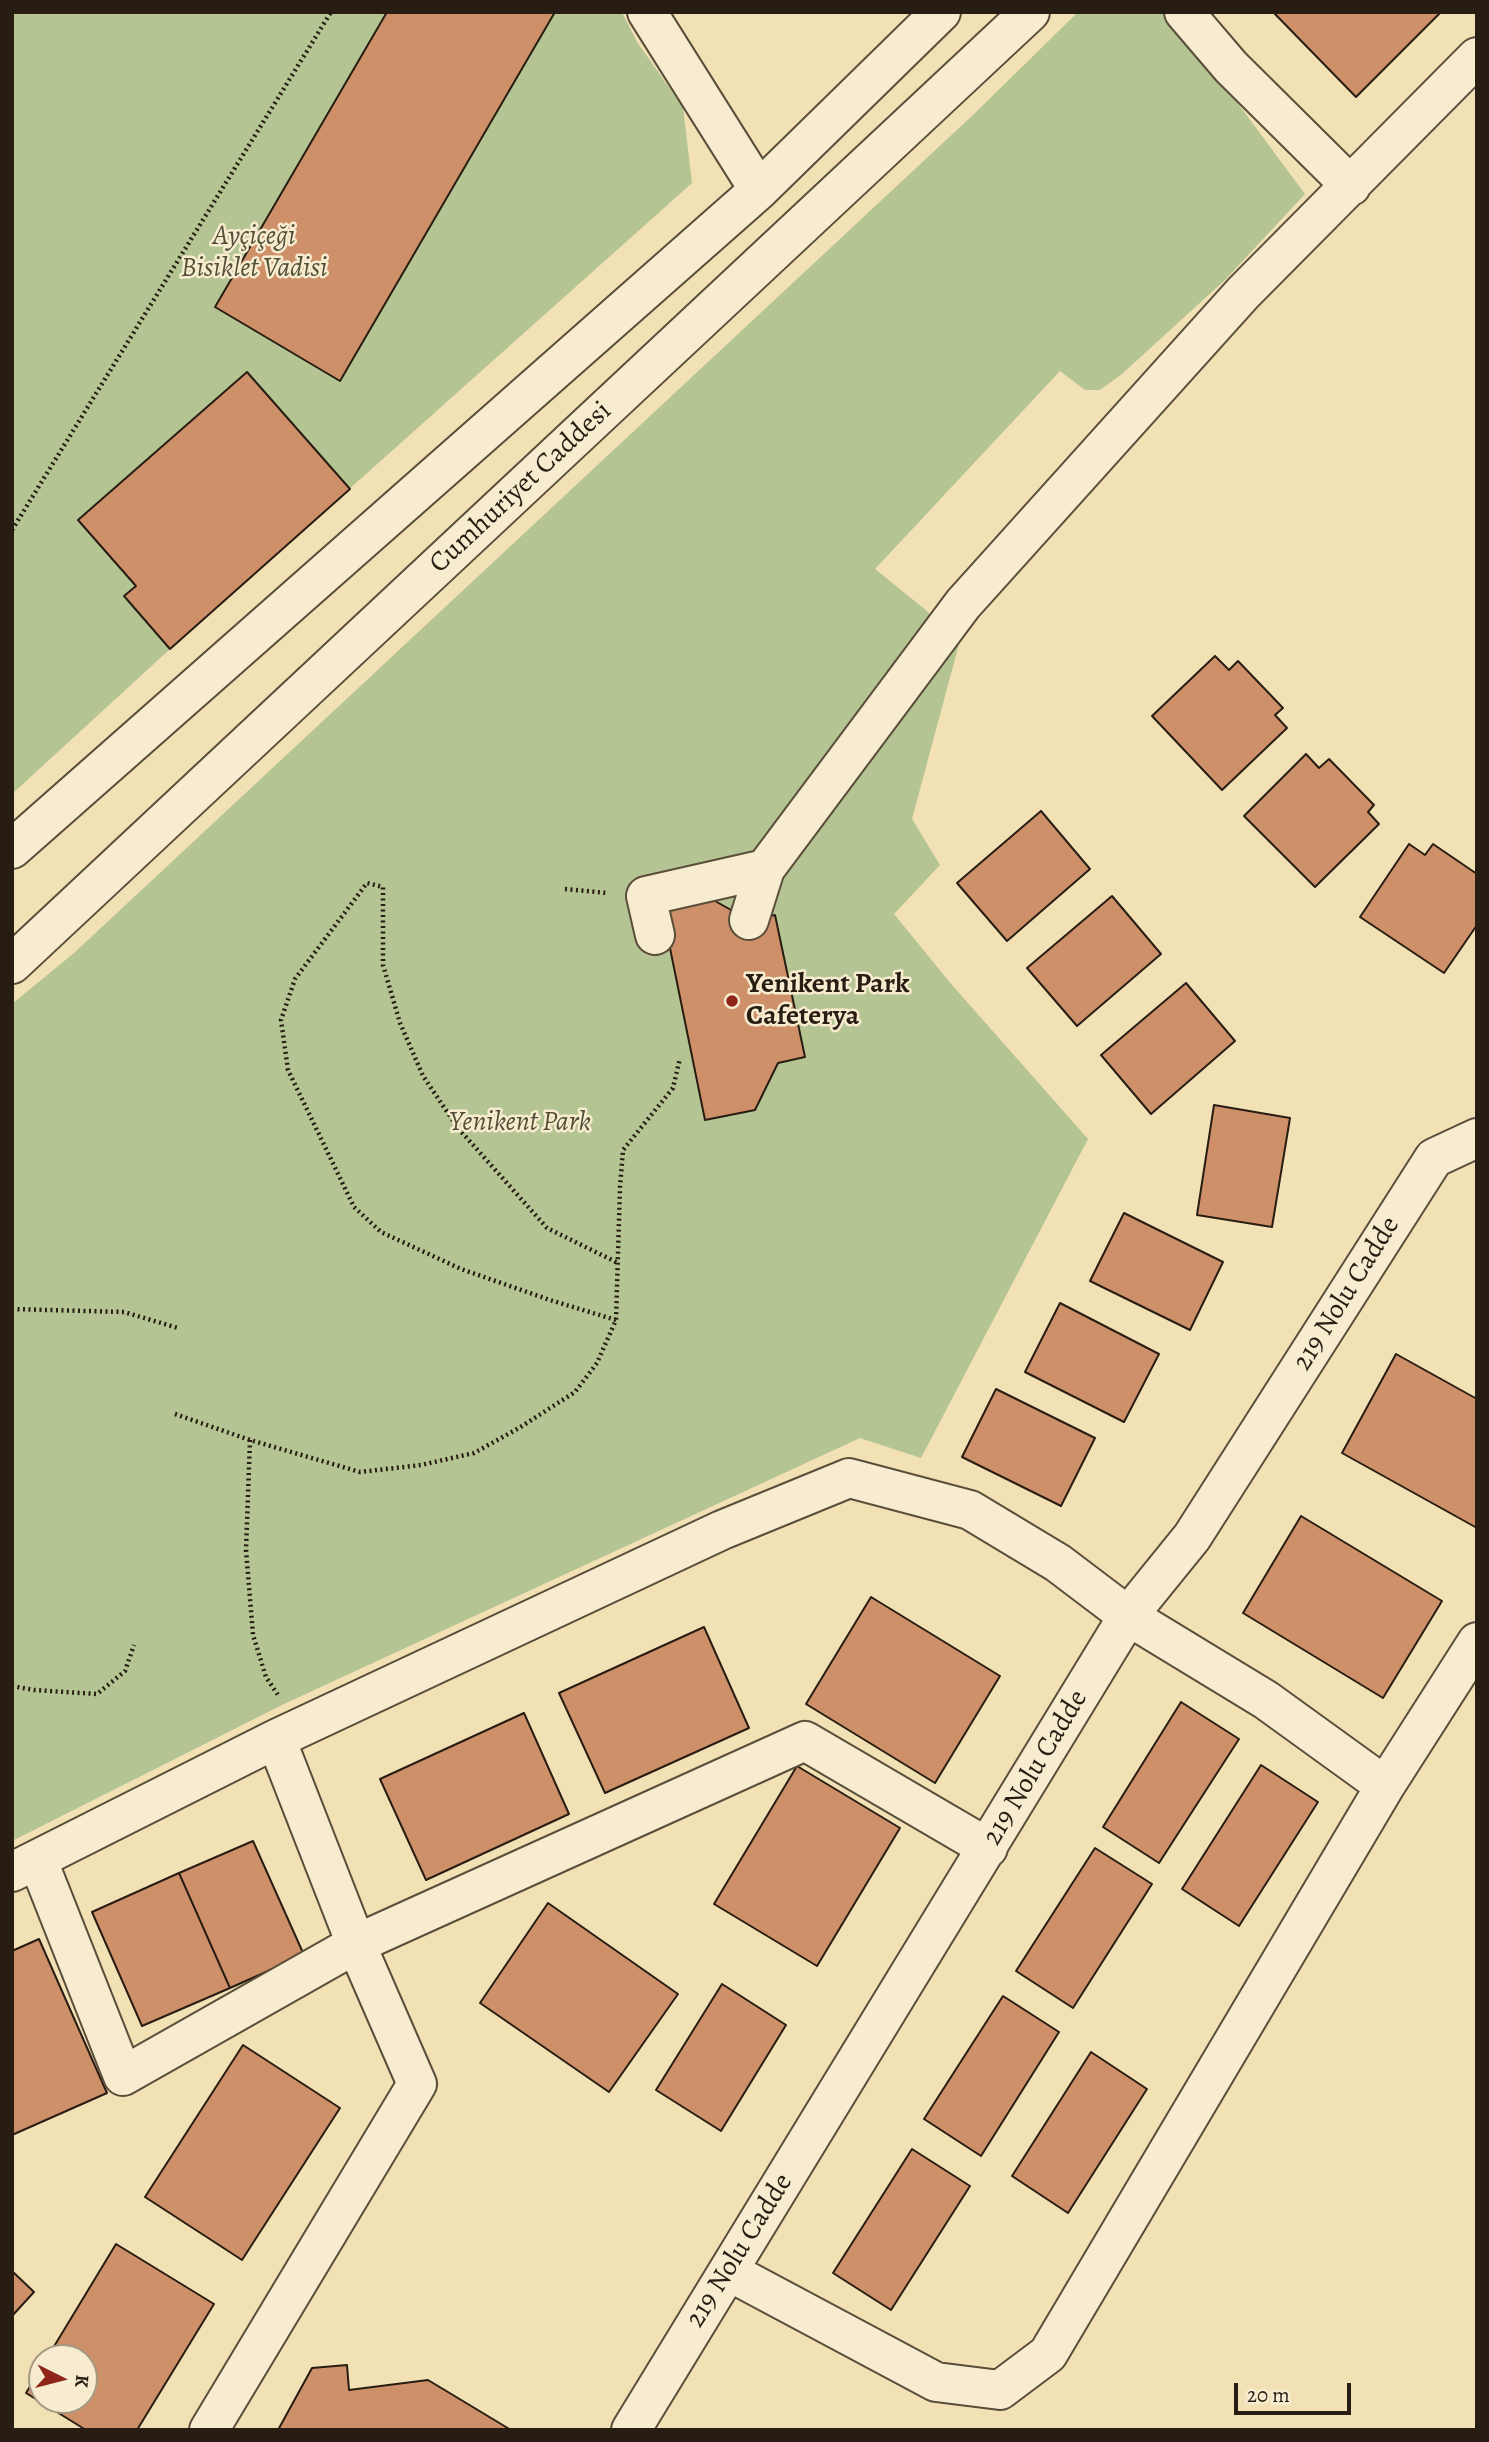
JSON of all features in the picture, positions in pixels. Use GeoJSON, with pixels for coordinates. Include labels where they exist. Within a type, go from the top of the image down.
{"type":"FeatureCollection","features":[{"type":"Feature","properties":{"kind":"street"},"geometry":{"type":"LineString","coordinates":[[647,12],[759,190]]}},
{"type":"Feature","properties":{"kind":"street"},"geometry":{"type":"LineString","coordinates":[[12,849],[759,190],[941,12]]}},
{"type":"Feature","properties":{"kind":"street","name":"Cumhuriyet Caddesi"},"geometry":{"type":"LineString","coordinates":[[12,964],[1030,12]]}},
{"type":"Feature","properties":{"kind":"street"},"geometry":{"type":"LineString","coordinates":[[1184,12],[1231,67],[1351,186]]}},
{"type":"Feature","properties":{"kind":"street"},"geometry":{"type":"LineString","coordinates":[[749,920],[765,869],[963,604],[1243,293],[1477,57]]}},
{"type":"Feature","properties":{"kind":"street"},"geometry":{"type":"LineString","coordinates":[[655,935],[646,896],[765,869]]}},
{"type":"Feature","properties":{"kind":"street","name":"219 Nolu Cadde"},"geometry":{"type":"LineString","coordinates":[[631,2430],[1128,1616],[1192,1536],[1434,1158],[1477,1138]]}},
{"type":"Feature","properties":{"kind":"street"},"geometry":{"type":"LineString","coordinates":[[988,1848],[805,1741],[356,1944],[123,2076],[25,1866],[287,1734],[722,1530],[849,1478],[970,1510],[1058,1563],[1128,1616],[1266,1700],[1385,1786]]}},
{"type":"Feature","properties":{"kind":"street"},"geometry":{"type":"LineString","coordinates":[[728,2271],[936,2382],[1000,2390],[1048,2354],[1385,1786],[1477,1642]]}},
{"type":"Feature","properties":{"kind":"street"},"geometry":{"type":"LineString","coordinates":[[209,2430],[416,2084],[356,1944],[287,1734]]}},
{"type":"Feature","properties":{"kind":"path"},"geometry":{"type":"LineString","coordinates":[[12,530],[331,12]]}},
{"type":"Feature","properties":{"kind":"path"},"geometry":{"type":"LineString","coordinates":[[616,1320],[461,1269],[381,1231],[354,1207],[288,1070],[281,1020],[295,979],[367,883],[383,887],[383,965],[400,1023],[424,1076],[437,1097],[458,1128],[547,1228],[618,1263]]}},
{"type":"Feature","properties":{"kind":"path"},"geometry":{"type":"LineString","coordinates":[[175,1414],[250,1440],[360,1472],[421,1465],[474,1453],[575,1392],[597,1363],[616,1320],[623,1150],[673,1088],[680,1058]]}},
{"type":"Feature","properties":{"kind":"path"},"geometry":{"type":"LineString","coordinates":[[12,1309],[124,1312],[178,1328]]}},
{"type":"Feature","properties":{"kind":"path"},"geometry":{"type":"LineString","coordinates":[[250,1440],[247,1550],[253,1635],[287,1734]]}},
{"type":"Feature","properties":{"kind":"path"},"geometry":{"type":"LineString","coordinates":[[12,1686],[97,1694],[125,1671],[134,1645]]}},
{"type":"Feature","properties":{"kind":"green space","name":"Ayçiçeği Bisiklet Vadisi"},"geometry":{"type":"Polygon","coordinates":[[[12,12],[622,12],[637,42],[683,107],[692,183],[170,649],[12,794],[12,12]]]}},
{"type":"Feature","properties":{"kind":"green space","name":"Yenikent Park"},"geometry":{"type":"Polygon","coordinates":[[[1078,12],[1164,12],[1202,55],[1305,194],[1225,280],[1122,374],[1100,390],[1085,390],[1060,371],[875,569],[927,611],[959,644],[912,819],[940,865],[894,914],[952,985],[1088,1139],[921,1458],[860,1438],[284,1704],[12,1841],[12,1004],[74,953],[974,114],[1078,12]]]}},
{"type":"Feature","properties":{"kind":"building"},"geometry":{"type":"Polygon","coordinates":[[[387,12],[555,12],[340,381],[215,307],[387,12]]]}},
{"type":"Feature","properties":{"kind":"building"},"geometry":{"type":"Polygon","coordinates":[[[1273,12],[1441,12],[1356,97],[1273,12]]]}},
{"type":"Feature","properties":{"kind":"building"},"geometry":{"type":"Polygon","coordinates":[[[247,372],[350,489],[170,649],[124,596],[136,586],[78,520],[247,372]]]}},
{"type":"Feature","properties":{"kind":"building"},"geometry":{"type":"Polygon","coordinates":[[[1215,656],[1229,670],[1238,661],[1283,708],[1275,715],[1287,728],[1222,790],[1152,716],[1215,656]]]}},
{"type":"Feature","properties":{"kind":"building"},"geometry":{"type":"Polygon","coordinates":[[[1306,754],[1319,768],[1329,759],[1374,805],[1368,812],[1379,824],[1315,887],[1244,816],[1306,754]]]}},
{"type":"Feature","properties":{"kind":"building"},"geometry":{"type":"Polygon","coordinates":[[[1041,811],[1090,869],[1007,941],[957,883],[1041,811]]]}},
{"type":"Feature","properties":{"kind":"building"},"geometry":{"type":"Polygon","coordinates":[[[1409,844],[1425,855],[1433,844],[1477,874],[1477,925],[1444,973],[1360,917],[1409,844]]]}},
{"type":"Feature","properties":{"kind":"building"},"geometry":{"type":"Polygon","coordinates":[[[714,890],[715,901],[749,920],[775,915],[805,1057],[778,1063],[755,1110],[705,1120],[661,904],[714,890]]]}},
{"type":"Feature","properties":{"kind":"building"},"geometry":{"type":"Polygon","coordinates":[[[1112,896],[1161,954],[1077,1026],[1027,968],[1112,896]]]}},
{"type":"Feature","properties":{"kind":"building"},"geometry":{"type":"Polygon","coordinates":[[[1186,983],[1235,1041],[1151,1114],[1101,1055],[1186,983]]]}},
{"type":"Feature","properties":{"kind":"building"},"geometry":{"type":"Polygon","coordinates":[[[1214,1105],[1290,1118],[1272,1227],[1197,1215],[1214,1105]]]}},
{"type":"Feature","properties":{"kind":"building"},"geometry":{"type":"Polygon","coordinates":[[[1124,1213],[1223,1262],[1190,1330],[1090,1281],[1124,1213]]]}},
{"type":"Feature","properties":{"kind":"building"},"geometry":{"type":"Polygon","coordinates":[[[1060,1303],[1159,1354],[1124,1422],[1025,1372],[1060,1303]]]}},
{"type":"Feature","properties":{"kind":"building"},"geometry":{"type":"Polygon","coordinates":[[[1396,1354],[1477,1399],[1477,1528],[1342,1453],[1396,1354]]]}},
{"type":"Feature","properties":{"kind":"building"},"geometry":{"type":"Polygon","coordinates":[[[996,1389],[1095,1438],[1061,1506],[962,1457],[996,1389]]]}},
{"type":"Feature","properties":{"kind":"building"},"geometry":{"type":"Polygon","coordinates":[[[1301,1516],[1442,1601],[1383,1698],[1243,1613],[1301,1516]]]}},
{"type":"Feature","properties":{"kind":"building"},"geometry":{"type":"Polygon","coordinates":[[[871,1597],[1000,1676],[935,1783],[806,1704],[871,1597]]]}},
{"type":"Feature","properties":{"kind":"building"},"geometry":{"type":"Polygon","coordinates":[[[704,1627],[749,1728],[605,1793],[559,1693],[704,1627]]]}},
{"type":"Feature","properties":{"kind":"building"},"geometry":{"type":"Polygon","coordinates":[[[1181,1702],[1239,1739],[1159,1863],[1103,1827],[1181,1702]]]}},
{"type":"Feature","properties":{"kind":"building"},"geometry":{"type":"Polygon","coordinates":[[[524,1713],[569,1814],[426,1880],[380,1779],[524,1713]]]}},
{"type":"Feature","properties":{"kind":"building"},"geometry":{"type":"Polygon","coordinates":[[[1261,1765],[1318,1802],[1239,1926],[1182,1889],[1261,1765]]]}},
{"type":"Feature","properties":{"kind":"building"},"geometry":{"type":"Polygon","coordinates":[[[797,1766],[900,1828],[817,1966],[714,1904],[797,1766]]]}},
{"type":"Feature","properties":{"kind":"building"},"geometry":{"type":"Polygon","coordinates":[[[253,1841],[304,1955],[230,1988],[179,1873],[253,1841]]]}},
{"type":"Feature","properties":{"kind":"building"},"geometry":{"type":"Polygon","coordinates":[[[1095,1848],[1152,1884],[1073,2008],[1016,1971],[1095,1848]]]}},
{"type":"Feature","properties":{"kind":"building"},"geometry":{"type":"Polygon","coordinates":[[[179,1873],[230,1988],[142,2026],[92,1912],[179,1873]]]}},
{"type":"Feature","properties":{"kind":"building"},"geometry":{"type":"Polygon","coordinates":[[[548,1903],[678,1994],[609,2092],[480,2003],[548,1903]]]}},
{"type":"Feature","properties":{"kind":"building"},"geometry":{"type":"Polygon","coordinates":[[[39,1939],[107,2093],[12,2135],[12,1951],[39,1939]]]}},
{"type":"Feature","properties":{"kind":"building"},"geometry":{"type":"Polygon","coordinates":[[[722,1984],[786,2025],[721,2131],[656,2090],[722,1984]]]}},
{"type":"Feature","properties":{"kind":"building"},"geometry":{"type":"Polygon","coordinates":[[[1003,1996],[1059,2032],[981,2156],[924,2119],[1003,1996]]]}},
{"type":"Feature","properties":{"kind":"building"},"geometry":{"type":"Polygon","coordinates":[[[243,2045],[340,2108],[242,2260],[145,2197],[243,2045]]]}},
{"type":"Feature","properties":{"kind":"building"},"geometry":{"type":"Polygon","coordinates":[[[1091,2052],[1147,2089],[1068,2213],[1012,2176],[1091,2052]]]}},
{"type":"Feature","properties":{"kind":"building"},"geometry":{"type":"Polygon","coordinates":[[[912,2149],[970,2186],[891,2310],[833,2273],[912,2149]]]}},
{"type":"Feature","properties":{"kind":"building"},"geometry":{"type":"Polygon","coordinates":[[[116,2244],[214,2304],[137,2430],[86,2430],[60,2414],[98,2414],[98,2344],[55,2344],[116,2244]]]}},
{"type":"Feature","properties":{"kind":"building"},"geometry":{"type":"Polygon","coordinates":[[[12,2271],[34,2292],[12,2316],[12,2271]]]}},
{"type":"Feature","properties":{"kind":"building"},"geometry":{"type":"Polygon","coordinates":[[[347,2365],[349,2390],[428,2380],[511,2430],[278,2430],[312,2368],[347,2365]]]}},
{"type":"Feature","properties":{"kind":"place","name":"Yenikent Park Cafeterya"},"geometry":{"type":"Point","coordinates":[732,1001]}}]}
